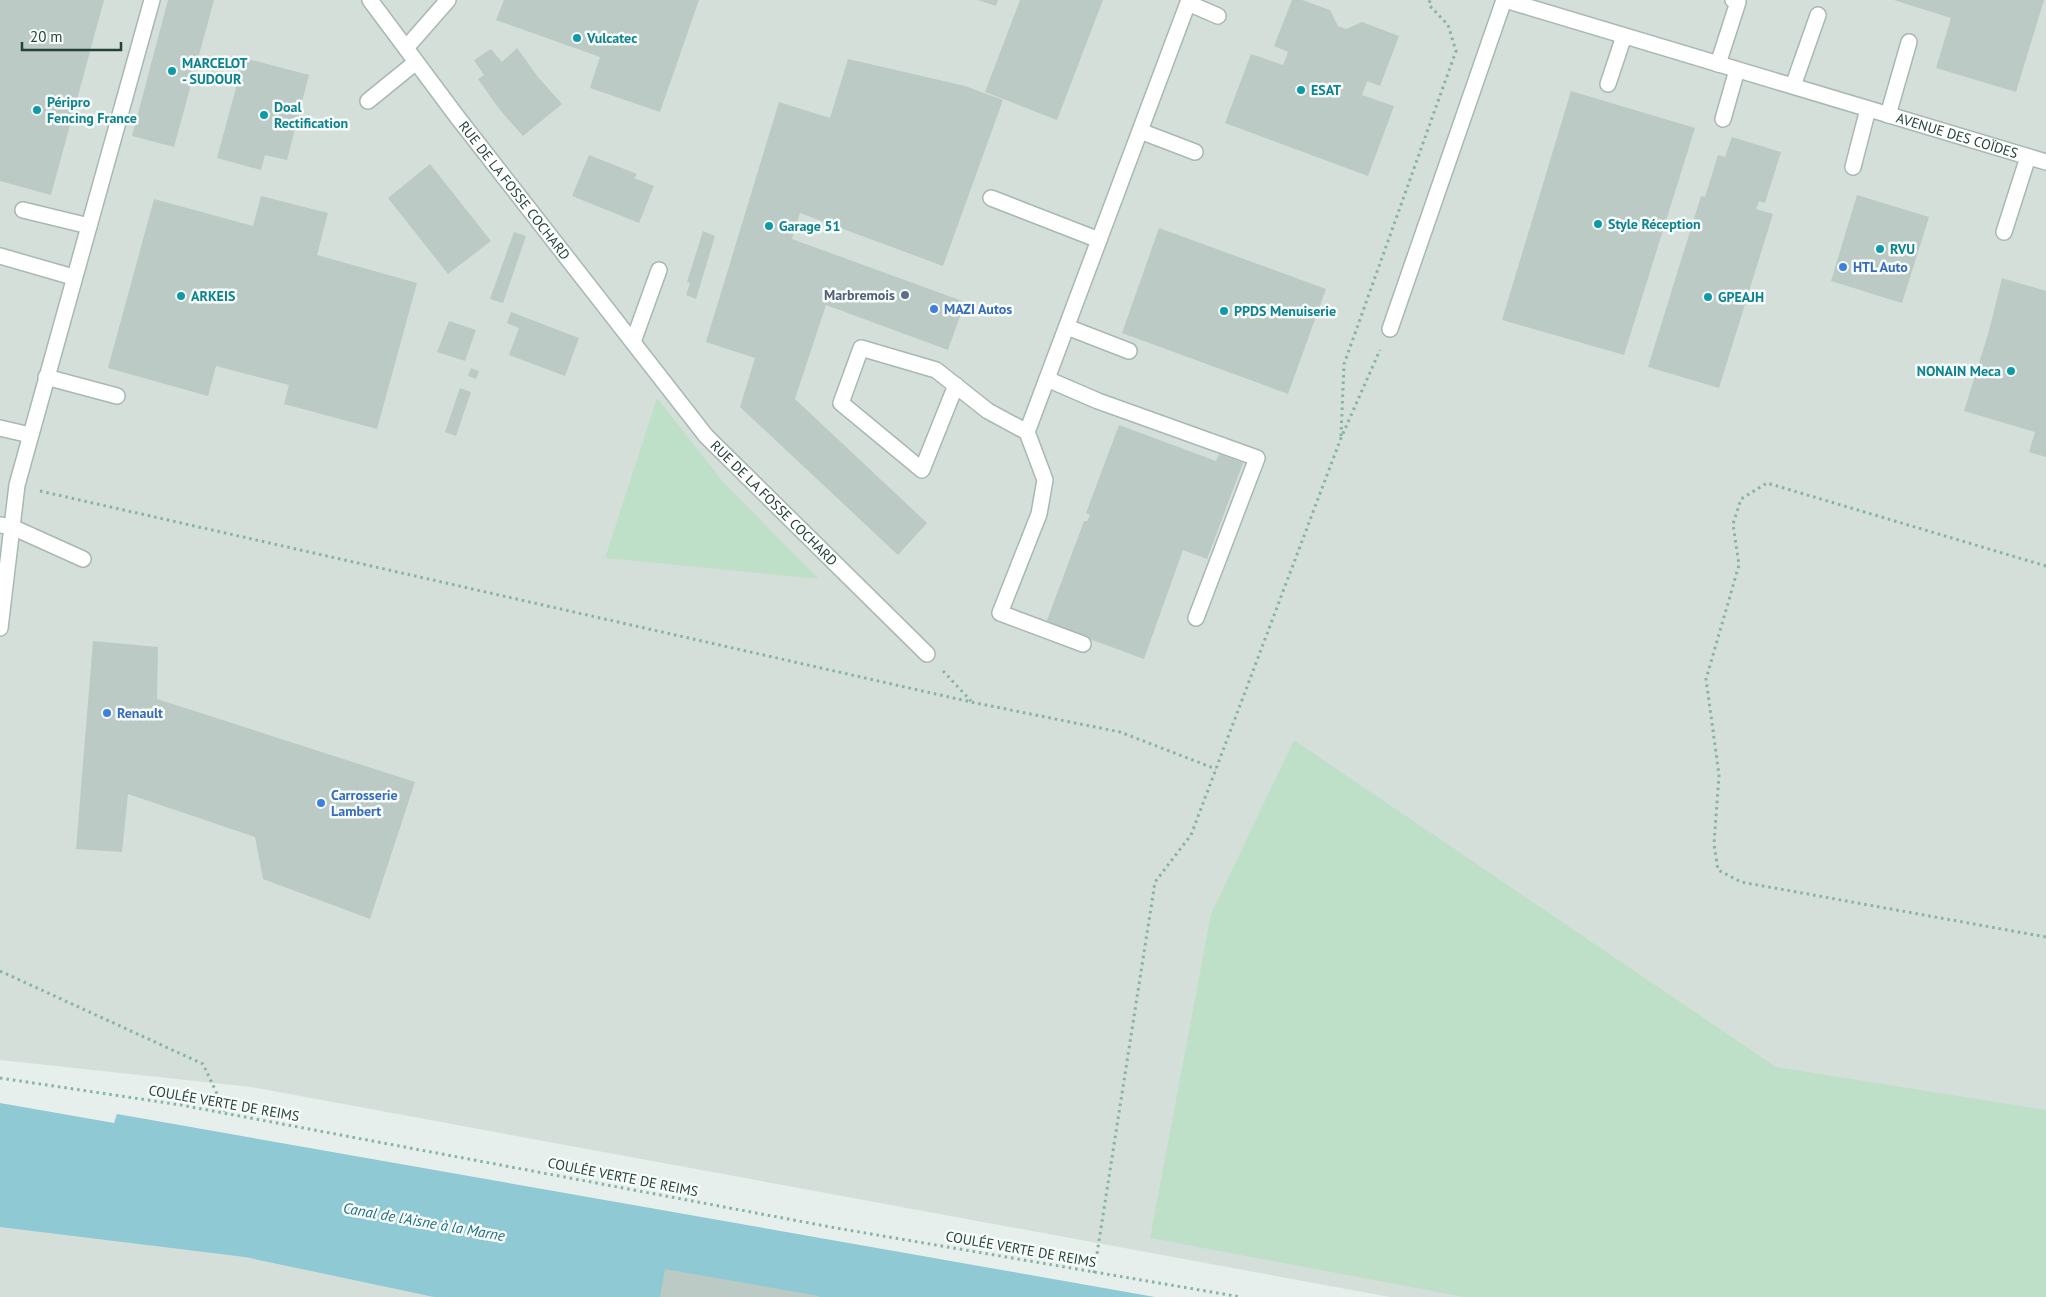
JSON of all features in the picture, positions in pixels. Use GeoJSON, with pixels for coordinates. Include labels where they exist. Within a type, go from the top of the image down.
{"type":"FeatureCollection","features":[{"type":"Feature","properties":{"kind":"street"},"geometry":{"type":"LineString","coordinates":[[0,628],[6,526],[73,277],[152,0]]}},
{"type":"Feature","properties":{"kind":"street","name":"RUE DE LA FOSSE COCHARD"},"geometry":{"type":"LineString","coordinates":[[370,0],[706,436],[927,654]]}},
{"type":"Feature","properties":{"kind":"street"},"geometry":{"type":"LineString","coordinates":[[406,48],[448,0]]}},
{"type":"Feature","properties":{"kind":"street"},"geometry":{"type":"LineString","coordinates":[[1390,329],[1504,0]]}},
{"type":"Feature","properties":{"kind":"street","name":"AVENUE DES COÏDES"},"geometry":{"type":"LineString","coordinates":[[1504,0],[2046,162]]}},
{"type":"Feature","properties":{"kind":"street"},"geometry":{"type":"LineString","coordinates":[[1718,64],[1735,1]]}},
{"type":"Feature","properties":{"kind":"street"},"geometry":{"type":"LineString","coordinates":[[1027,432],[1189,2],[1218,16]]}},
{"type":"Feature","properties":{"kind":"street"},"geometry":{"type":"LineString","coordinates":[[1793,86],[1818,15]]}},
{"type":"Feature","properties":{"kind":"street"},"geometry":{"type":"LineString","coordinates":[[1608,84],[1624,36]]}},
{"type":"Feature","properties":{"kind":"street","name":"AVENUE DES COÏDES"},"geometry":{"type":"LineString","coordinates":[[1888,115],[1908,42]]}},
{"type":"Feature","properties":{"kind":"street"},"geometry":{"type":"LineString","coordinates":[[368,101],[416,62]]}},
{"type":"Feature","properties":{"kind":"street"},"geometry":{"type":"LineString","coordinates":[[1723,119],[1736,70]]}},
{"type":"Feature","properties":{"kind":"street"},"geometry":{"type":"LineString","coordinates":[[1852,166],[1868,109]]}},
{"type":"Feature","properties":{"kind":"street"},"geometry":{"type":"LineString","coordinates":[[1140,131],[1195,152]]}},
{"type":"Feature","properties":{"kind":"street","name":"AVENUE DES COÏDES"},"geometry":{"type":"LineString","coordinates":[[2004,232],[2028,157]]}},
{"type":"Feature","properties":{"kind":"street"},"geometry":{"type":"LineString","coordinates":[[991,198],[1100,240]]}},
{"type":"Feature","properties":{"kind":"street"},"geometry":{"type":"LineString","coordinates":[[23,210],[89,226]]}},
{"type":"Feature","properties":{"kind":"street"},"geometry":{"type":"LineString","coordinates":[[0,256],[73,277]]}},
{"type":"Feature","properties":{"kind":"street"},"geometry":{"type":"LineString","coordinates":[[633,342],[659,270]]}},
{"type":"Feature","properties":{"kind":"street"},"geometry":{"type":"LineString","coordinates":[[1067,327],[1129,351]]}},
{"type":"Feature","properties":{"kind":"street"},"geometry":{"type":"LineString","coordinates":[[956,385],[922,470],[841,402],[861,348],[936,370],[956,385],[988,411],[1027,432],[1045,480],[1039,514],[1000,613],[1083,644]]}},
{"type":"Feature","properties":{"kind":"street"},"geometry":{"type":"LineString","coordinates":[[46,377],[117,396]]}},
{"type":"Feature","properties":{"kind":"street"},"geometry":{"type":"LineString","coordinates":[[1047,379],[1098,401],[1258,458],[1196,618]]}},
{"type":"Feature","properties":{"kind":"street"},"geometry":{"type":"LineString","coordinates":[[0,428],[30,435]]}},
{"type":"Feature","properties":{"kind":"street"},"geometry":{"type":"LineString","coordinates":[[6,526],[83,559]]}},
{"type":"Feature","properties":{"kind":"path"},"geometry":{"type":"LineString","coordinates":[[1341,438],[1344,364],[1456,51],[1448,25],[1429,5],[1430,0]]}},
{"type":"Feature","properties":{"kind":"path"},"geometry":{"type":"LineString","coordinates":[[1094,1273],[1155,882],[1190,835],[1341,438],[1390,329]]}},
{"type":"Feature","properties":{"kind":"path"},"geometry":{"type":"LineString","coordinates":[[2046,566],[1767,483],[1741,499],[1733,524],[1739,565],[1706,679],[1720,775],[1714,844],[1718,870],[1740,882],[2046,937]]}},
{"type":"Feature","properties":{"kind":"path"},"geometry":{"type":"LineString","coordinates":[[17,485],[972,702],[1120,732],[1216,769]]}},
{"type":"Feature","properties":{"kind":"path"},"geometry":{"type":"LineString","coordinates":[[927,654],[972,702]]}},
{"type":"Feature","properties":{"kind":"path"},"geometry":{"type":"LineString","coordinates":[[0,971],[203,1064],[226,1114]]}},
{"type":"Feature","properties":{"kind":"path","name":"COULÉE VERTE DE REIMS"},"geometry":{"type":"LineString","coordinates":[[0,1078],[226,1114],[816,1224],[1241,1297]]}},
{"type":"Feature","properties":{"kind":"shaded area"},"geometry":{"type":"Polygon","coordinates":[[[0,0],[2046,0],[2046,1297],[1390,1297],[251,1087],[0,1060],[0,0]]]}},
{"type":"Feature","properties":{"kind":"shaded area"},"geometry":{"type":"Polygon","coordinates":[[[0,1146],[853,1297],[0,1297],[0,1146]]]}},
{"type":"Feature","properties":{"kind":"green space"},"geometry":{"type":"Polygon","coordinates":[[[657,398],[724,483],[819,579],[605,558],[657,398]]]}},
{"type":"Feature","properties":{"kind":"green space"},"geometry":{"type":"Polygon","coordinates":[[[1294,740],[1776,1067],[2046,1110],[2046,1297],[1464,1297],[1150,1238],[1211,914],[1294,740]]]}},
{"type":"Feature","properties":{"kind":"water","name":"Canal de l'Aisne à la Marne"},"geometry":{"type":"Polygon","coordinates":[[[0,1103],[114,1123],[117,1114],[1155,1297],[434,1297],[245,1257],[0,1227],[0,1103]]]}},
{"type":"Feature","properties":{"kind":"building"},"geometry":{"type":"Polygon","coordinates":[[[0,0],[104,0],[51,195],[0,181],[0,0]]]}},
{"type":"Feature","properties":{"kind":"building","name":"MARCELOT - SUDOUR"},"geometry":{"type":"Polygon","coordinates":[[[168,0],[214,0],[174,147],[132,136],[168,0]]]}},
{"type":"Feature","properties":{"kind":"building"},"geometry":{"type":"Polygon","coordinates":[[[504,0],[699,0],[660,112],[590,88],[600,57],[496,20],[504,0]]]}},
{"type":"Feature","properties":{"kind":"building"},"geometry":{"type":"Polygon","coordinates":[[[978,0],[998,0],[996,6],[978,0]]]}},
{"type":"Feature","properties":{"kind":"building"},"geometry":{"type":"Polygon","coordinates":[[[1020,0],[1103,0],[1057,120],[985,92],[1020,0]]]}},
{"type":"Feature","properties":{"kind":"building","name":"ESAT"},"geometry":{"type":"Polygon","coordinates":[[[1292,0],[1302,0],[1330,10],[1338,26],[1346,29],[1362,22],[1399,36],[1380,86],[1367,81],[1362,95],[1394,106],[1368,176],[1225,123],[1251,54],[1283,65],[1288,52],[1274,46],[1292,0]]]}},
{"type":"Feature","properties":{"kind":"building"},"geometry":{"type":"Polygon","coordinates":[[[1894,0],[2044,0],[2016,92],[1936,68],[1951,18],[1894,0]]]}},
{"type":"Feature","properties":{"kind":"building"},"geometry":{"type":"Polygon","coordinates":[[[517,48],[538,77],[562,104],[523,136],[499,109],[478,79],[484,75],[474,60],[491,49],[502,62],[517,48]]]}},
{"type":"Feature","properties":{"kind":"building","name":"Doal Rectification"},"geometry":{"type":"Polygon","coordinates":[[[244,58],[309,75],[287,160],[265,155],[261,170],[217,158],[244,58]]]}},
{"type":"Feature","properties":{"kind":"building"},"geometry":{"type":"Polygon","coordinates":[[[848,59],[965,86],[1003,100],[943,266],[800,213],[792,239],[965,302],[948,350],[826,305],[795,399],[927,523],[898,555],[740,407],[755,358],[706,342],[779,102],[830,118],[848,59]]]}},
{"type":"Feature","properties":{"kind":"building","name":"Style Réception"},"geometry":{"type":"Polygon","coordinates":[[[1571,91],[1695,128],[1624,355],[1502,320],[1571,91]]]}},
{"type":"Feature","properties":{"kind":"building","name":"GPEAJH"},"geometry":{"type":"Polygon","coordinates":[[[1732,137],[1781,152],[1765,203],[1759,201],[1756,209],[1773,214],[1719,388],[1648,367],[1701,196],[1705,197],[1718,155],[1725,157],[1732,137]]]}},
{"type":"Feature","properties":{"kind":"building"},"geometry":{"type":"Polygon","coordinates":[[[589,155],[637,174],[634,178],[654,186],[639,223],[572,196],[589,155]]]}},
{"type":"Feature","properties":{"kind":"building"},"geometry":{"type":"Polygon","coordinates":[[[430,164],[491,241],[448,274],[388,198],[430,164]]]}},
{"type":"Feature","properties":{"kind":"building","name":"RVU"},"geometry":{"type":"Polygon","coordinates":[[[1857,195],[1929,217],[1902,303],[1831,281],[1857,195]]]}},
{"type":"Feature","properties":{"kind":"building"},"geometry":{"type":"Polygon","coordinates":[[[261,196],[328,213],[317,255],[417,283],[377,429],[284,404],[289,385],[216,366],[208,396],[108,368],[154,199],[253,226],[261,196]]]}},
{"type":"Feature","properties":{"kind":"building","name":"PPDS Menuiserie"},"geometry":{"type":"Polygon","coordinates":[[[1159,228],[1326,289],[1288,394],[1122,333],[1159,228]]]}},
{"type":"Feature","properties":{"kind":"building"},"geometry":{"type":"Polygon","coordinates":[[[703,231],[715,236],[696,299],[686,295],[690,283],[687,282],[703,231]]]}},
{"type":"Feature","properties":{"kind":"building"},"geometry":{"type":"Polygon","coordinates":[[[514,232],[526,236],[503,303],[490,299],[514,232]]]}},
{"type":"Feature","properties":{"kind":"building","name":"NONAIN Meca"},"geometry":{"type":"Polygon","coordinates":[[[2002,278],[2046,291],[2046,457],[2029,452],[2035,432],[1964,411],[1989,331],[2002,278]]]}},
{"type":"Feature","properties":{"kind":"building"},"geometry":{"type":"Polygon","coordinates":[[[511,312],[579,338],[565,376],[509,355],[519,328],[507,323],[511,312]]]}},
{"type":"Feature","properties":{"kind":"building"},"geometry":{"type":"Polygon","coordinates":[[[449,321],[476,330],[465,361],[437,352],[449,321]]]}},
{"type":"Feature","properties":{"kind":"building"},"geometry":{"type":"Polygon","coordinates":[[[471,368],[479,371],[476,379],[468,376],[471,368]]]}},
{"type":"Feature","properties":{"kind":"building"},"geometry":{"type":"Polygon","coordinates":[[[460,388],[471,392],[456,436],[445,432],[460,388]]]}},
{"type":"Feature","properties":{"kind":"building"},"geometry":{"type":"Polygon","coordinates":[[[1119,425],[1216,461],[1219,454],[1243,463],[1207,559],[1183,550],[1144,659],[1046,623],[1084,521],[1087,521],[1090,515],[1086,513],[1119,425]]]}},
{"type":"Feature","properties":{"kind":"building"},"geometry":{"type":"Polygon","coordinates":[[[93,641],[158,647],[157,699],[415,782],[370,919],[263,879],[255,837],[128,794],[122,852],[76,849],[93,641]]]}},
{"type":"Feature","properties":{"kind":"building"},"geometry":{"type":"Polygon","coordinates":[[[665,1269],[819,1296],[819,1297],[660,1297],[665,1269]]]}},
{"type":"Feature","properties":{"kind":"place","name":"Vulcatec"},"geometry":{"type":"Point","coordinates":[577,38]}},
{"type":"Feature","properties":{"kind":"place","name":"MARCELOT - SUDOUR"},"geometry":{"type":"Point","coordinates":[172,71]}},
{"type":"Feature","properties":{"kind":"place","name":"ESAT"},"geometry":{"type":"Point","coordinates":[1301,90]}},
{"type":"Feature","properties":{"kind":"place","name":"Péripro Fencing France"},"geometry":{"type":"Point","coordinates":[37,110]}},
{"type":"Feature","properties":{"kind":"place","name":"Doal Rectification"},"geometry":{"type":"Point","coordinates":[264,115]}},
{"type":"Feature","properties":{"kind":"place","name":"Style Réception"},"geometry":{"type":"Point","coordinates":[1598,224]}},
{"type":"Feature","properties":{"kind":"place","name":"Garage 51"},"geometry":{"type":"Point","coordinates":[769,226]}},
{"type":"Feature","properties":{"kind":"place","name":"RVU"},"geometry":{"type":"Point","coordinates":[1880,249]}},
{"type":"Feature","properties":{"kind":"place","name":"HTL Auto"},"geometry":{"type":"Point","coordinates":[1843,267]}},
{"type":"Feature","properties":{"kind":"place","name":"Marbremois"},"geometry":{"type":"Point","coordinates":[905,295]}},
{"type":"Feature","properties":{"kind":"place","name":"ARKEIS"},"geometry":{"type":"Point","coordinates":[181,296]}},
{"type":"Feature","properties":{"kind":"place","name":"GPEAJH"},"geometry":{"type":"Point","coordinates":[1708,297]}},
{"type":"Feature","properties":{"kind":"place","name":"MAZI Autos"},"geometry":{"type":"Point","coordinates":[934,309]}},
{"type":"Feature","properties":{"kind":"place","name":"PPDS Menuiserie"},"geometry":{"type":"Point","coordinates":[1224,311]}},
{"type":"Feature","properties":{"kind":"place","name":"NONAIN Meca"},"geometry":{"type":"Point","coordinates":[2011,371]}},
{"type":"Feature","properties":{"kind":"place","name":"Renault"},"geometry":{"type":"Point","coordinates":[107,713]}},
{"type":"Feature","properties":{"kind":"place","name":"Carrosserie Lambert"},"geometry":{"type":"Point","coordinates":[321,803]}}]}
